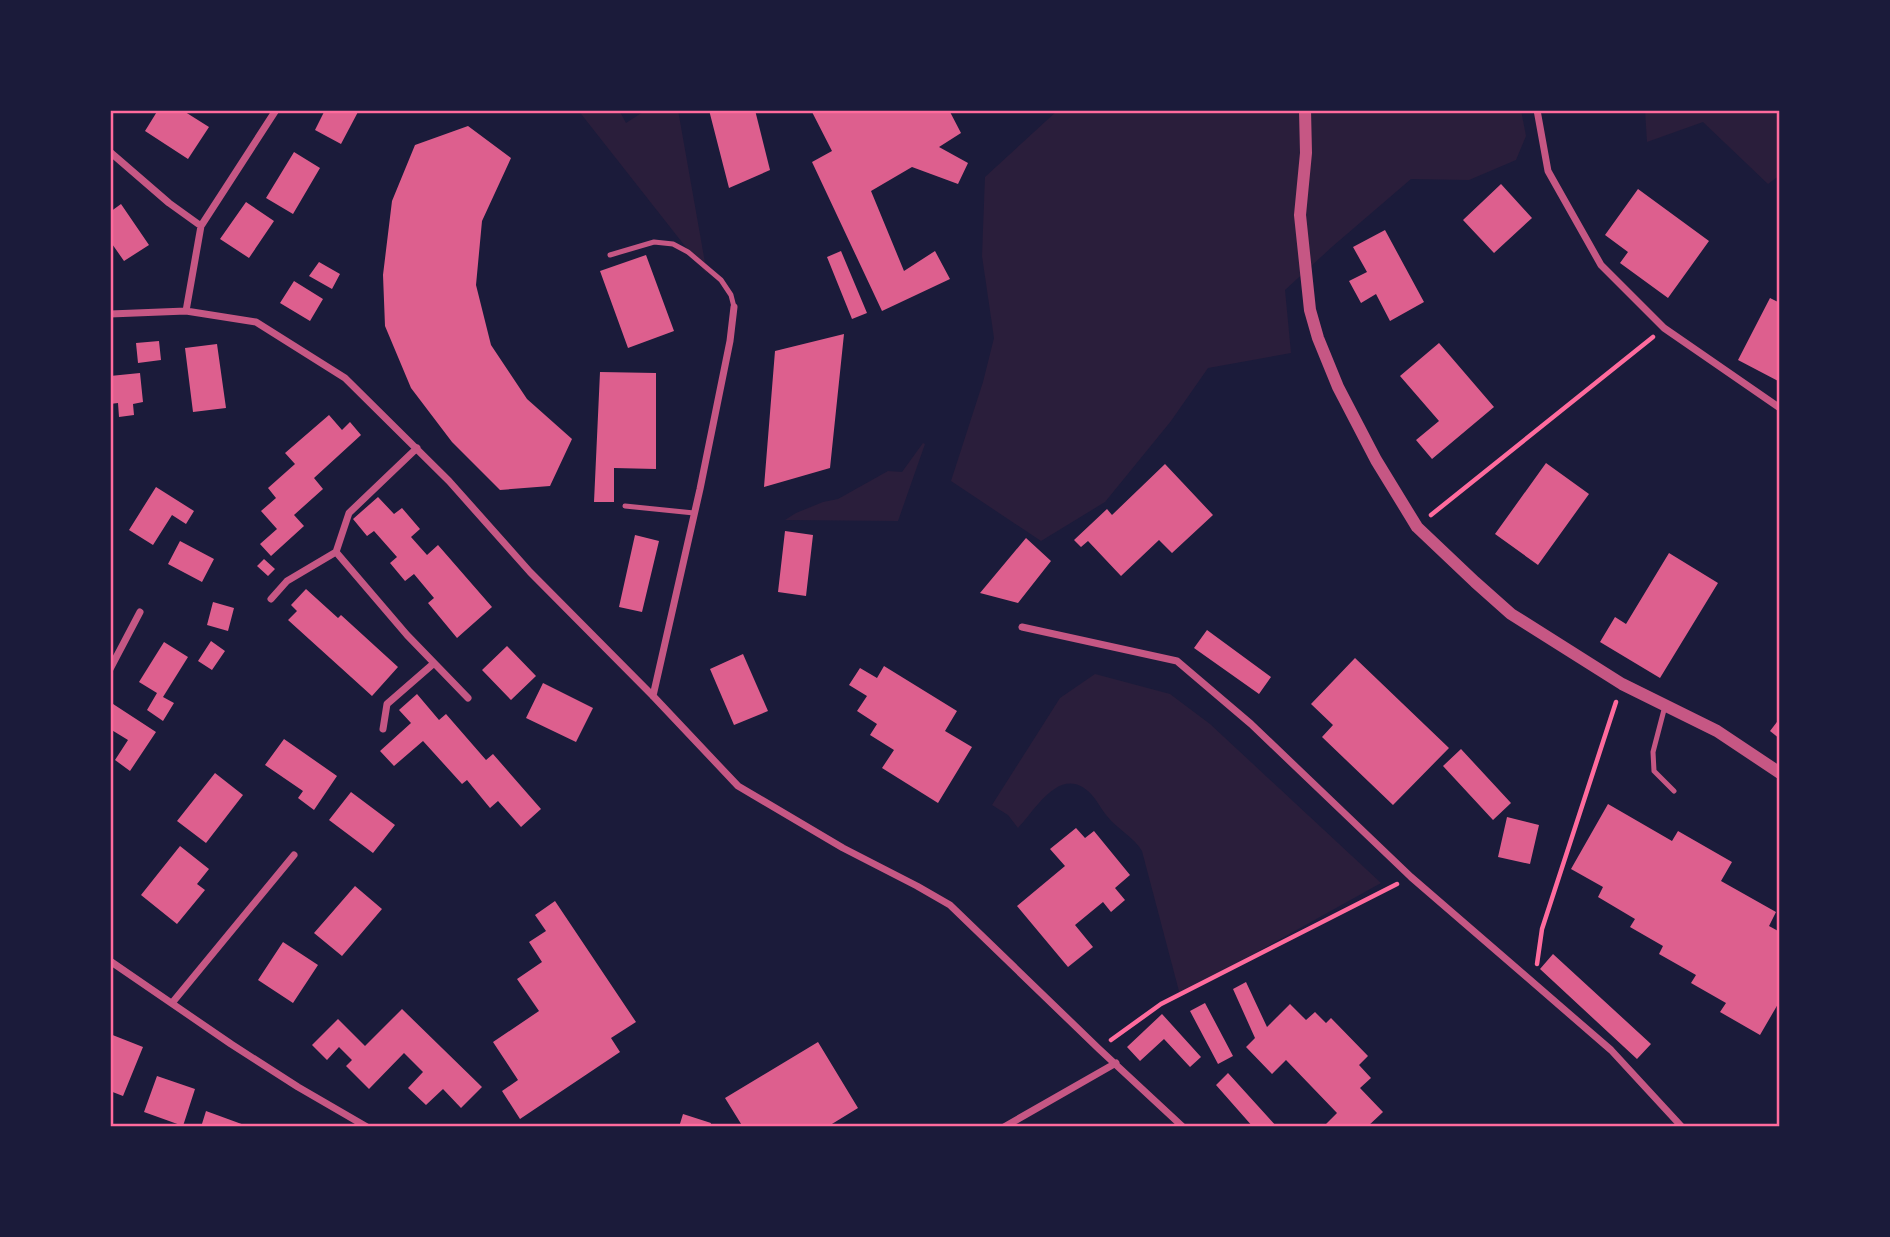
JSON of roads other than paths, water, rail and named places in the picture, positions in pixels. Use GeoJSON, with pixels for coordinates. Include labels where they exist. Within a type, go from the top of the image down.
{"type":"FeatureCollection","features":[{"type":"Feature","properties":{"kind":"street"},"geometry":{"type":"LineString","coordinates":[[186,312],[201,226],[276,110]]}},
{"type":"Feature","properties":{"kind":"street"},"geometry":{"type":"LineString","coordinates":[[1305,110],[1306,153],[1300,215],[1313,319],[1318,338],[1338,387],[1376,460],[1417,527],[1511,614],[1622,684],[1717,731],[1780,773]]}},
{"type":"Feature","properties":{"kind":"street"},"geometry":{"type":"LineString","coordinates":[[1537,110],[1548,171],[1601,265],[1664,328],[1780,408]]}},
{"type":"Feature","properties":{"kind":"street"},"geometry":{"type":"LineString","coordinates":[[110,152],[169,203],[201,226]]}},
{"type":"Feature","properties":{"kind":"street"},"geometry":{"type":"LineString","coordinates":[[653,696],[730,341],[734,307]]}},
{"type":"Feature","properties":{"kind":"street"},"geometry":{"type":"LineString","coordinates":[[110,314],[186,312],[256,322],[345,378],[449,481],[530,572],[738,786],[843,848],[950,905],[1183,1127]]}},
{"type":"Feature","properties":{"kind":"street"},"geometry":{"type":"LineString","coordinates":[[271,599],[287,582],[336,552],[349,513],[417,448]]}},
{"type":"Feature","properties":{"kind":"street"},"geometry":{"type":"LineString","coordinates":[[336,552],[433,664],[468,698]]}},
{"type":"Feature","properties":{"kind":"street"},"geometry":{"type":"LineString","coordinates":[[110,669],[140,612]]}},
{"type":"Feature","properties":{"kind":"street"},"geometry":{"type":"LineString","coordinates":[[1022,627],[1177,661],[1251,724],[1411,877],[1611,1050],[1682,1127]]}},
{"type":"Feature","properties":{"kind":"street"},"geometry":{"type":"LineString","coordinates":[[383,729],[387,704],[433,664]]}},
{"type":"Feature","properties":{"kind":"street"},"geometry":{"type":"LineString","coordinates":[[172,1003],[294,855]]}},
{"type":"Feature","properties":{"kind":"street"},"geometry":{"type":"LineString","coordinates":[[110,961],[287,1080],[367,1127]]}},
{"type":"Feature","properties":{"kind":"street"},"geometry":{"type":"LineString","coordinates":[[1004,1127],[1116,1063]]}},
{"type":"Feature","properties":{"kind":"lane"},"geometry":{"type":"LineString","coordinates":[[610,255],[654,243],[673,244],[688,252],[720,280],[731,295],[734,307]]}},
{"type":"Feature","properties":{"kind":"lane"},"geometry":{"type":"LineString","coordinates":[[625,506],[694,513]]}},
{"type":"Feature","properties":{"kind":"lane"},"geometry":{"type":"LineString","coordinates":[[1665,705],[1653,752],[1654,771],[1674,791]]}}]}
